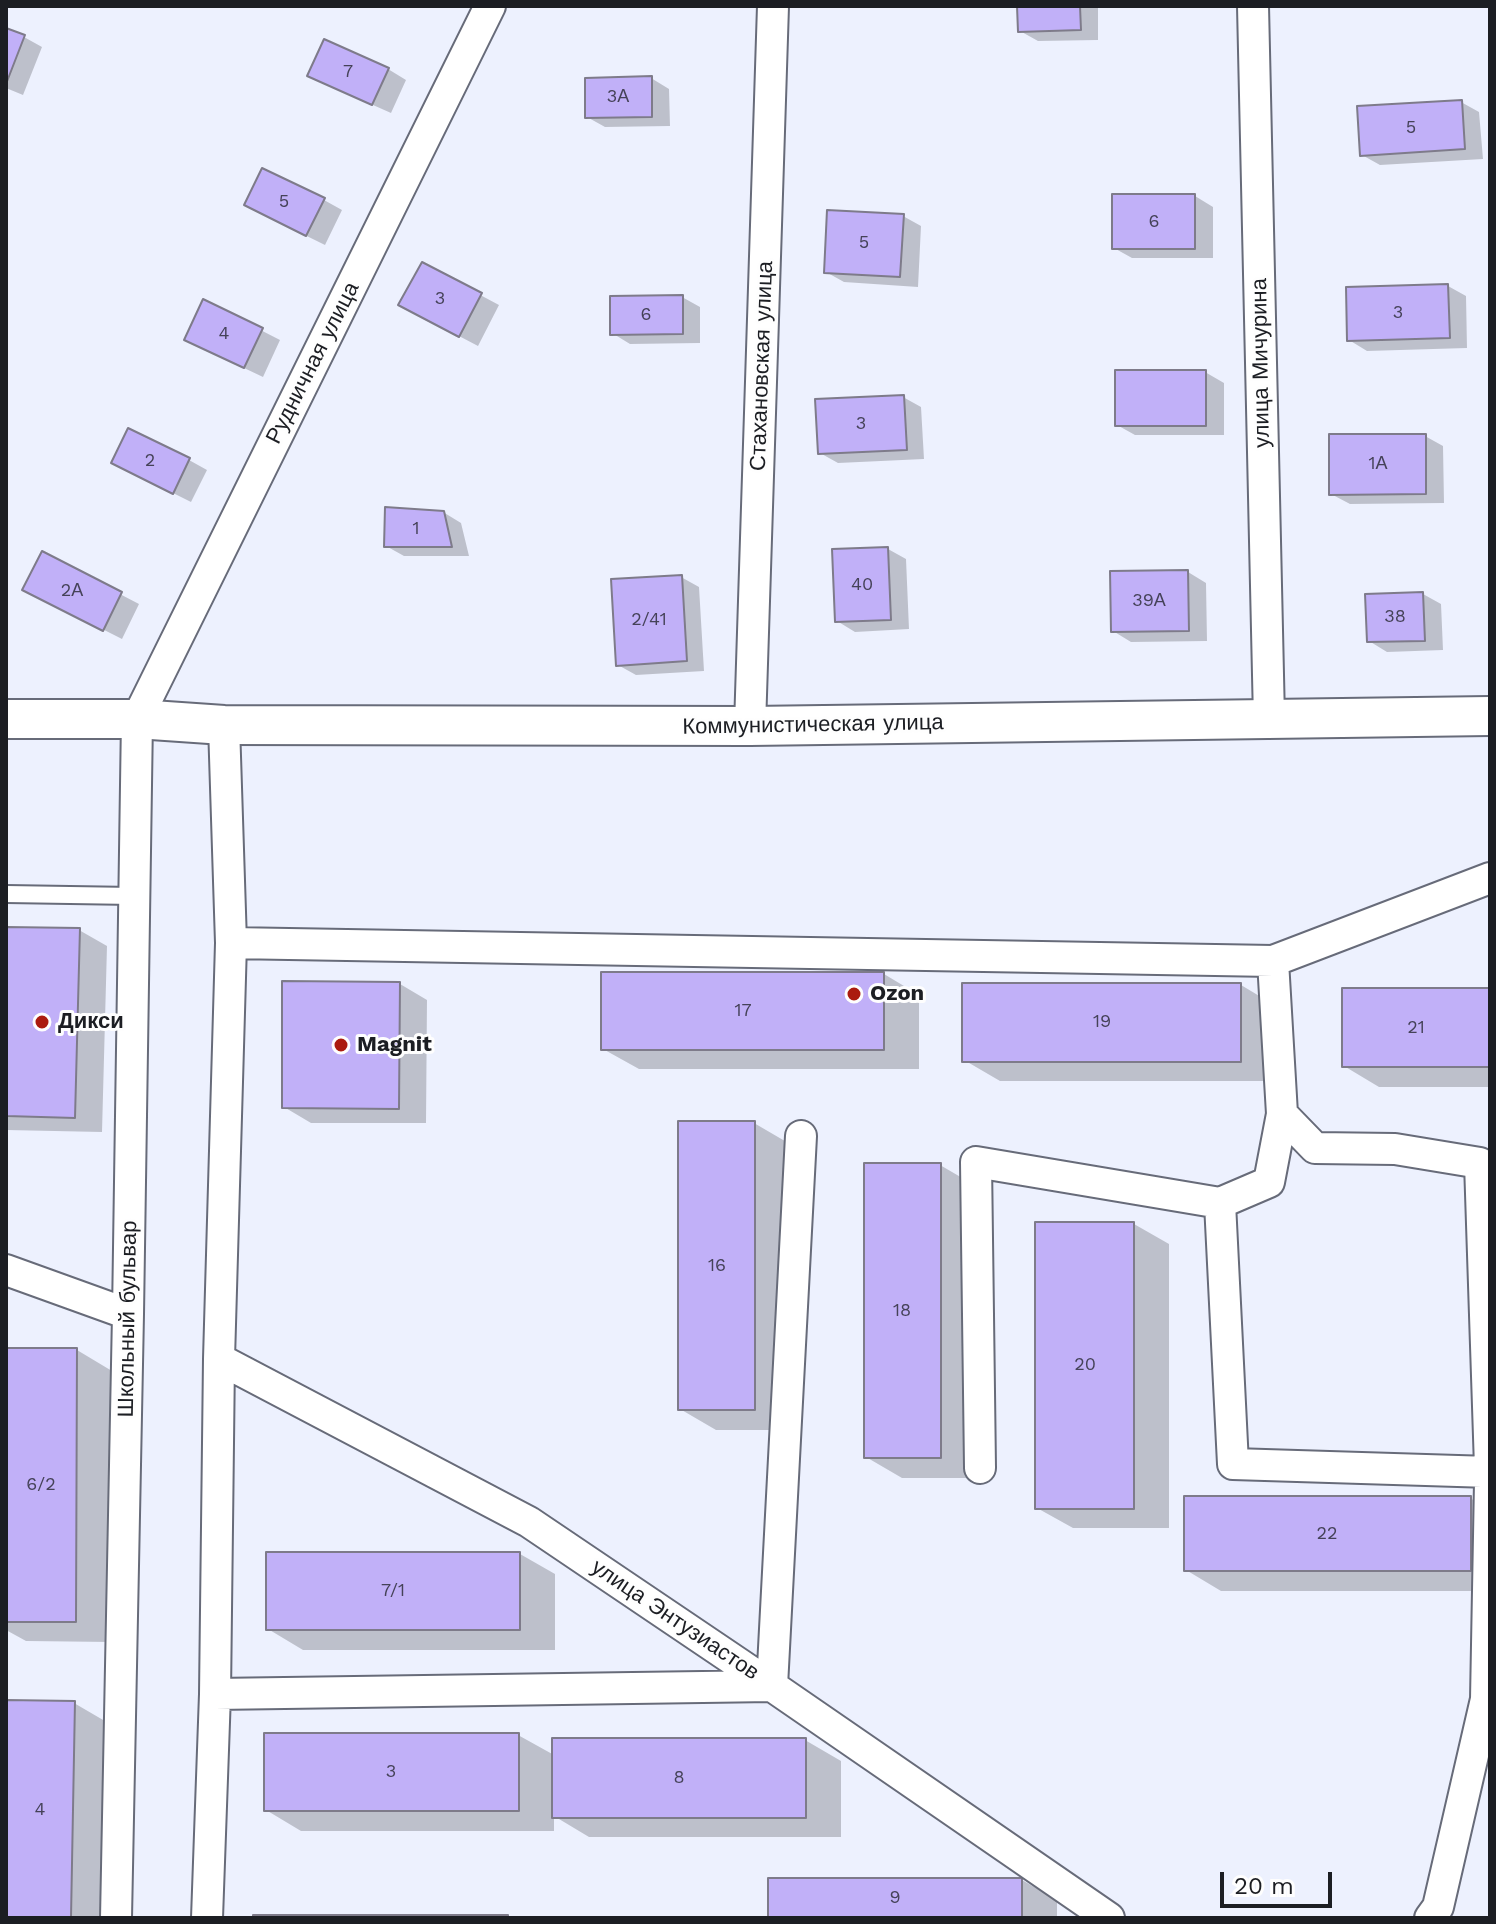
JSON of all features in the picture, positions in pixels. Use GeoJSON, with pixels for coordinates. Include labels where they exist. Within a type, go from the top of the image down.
{"type":"FeatureCollection","features":[{"type":"Feature","properties":{"kind":"street","name":"Рудничная улица"},"geometry":{"type":"LineString","coordinates":[[137,719],[490,6]]}},
{"type":"Feature","properties":{"kind":"street","name":"Стахановская улица"},"geometry":{"type":"LineString","coordinates":[[750,726],[773,6]]}},
{"type":"Feature","properties":{"kind":"street","name":"улица Мичурина"},"geometry":{"type":"LineString","coordinates":[[1253,6],[1269,719]]}},
{"type":"Feature","properties":{"kind":"street","name":"Коммунистическая улица"},"geometry":{"type":"LineString","coordinates":[[6,719],[137,719],[224,725],[750,726],[1490,716]]}},
{"type":"Feature","properties":{"kind":"street","name":"Школьный бульвар"},"geometry":{"type":"LineString","coordinates":[[116,1918],[137,719]]}},
{"type":"Feature","properties":{"kind":"street"},"geometry":{"type":"LineString","coordinates":[[207,1918],[215,1694],[219,1359],[231,943],[224,725]]}},
{"type":"Feature","properties":{"kind":"street"},"geometry":{"type":"LineString","coordinates":[[231,943],[1273,961],[1490,878]]}},
{"type":"Feature","properties":{"kind":"street"},"geometry":{"type":"LineString","coordinates":[[980,1468],[976,1162],[1220,1203],[1269,1182],[1282,1114],[1273,961]]}},
{"type":"Feature","properties":{"kind":"street"},"geometry":{"type":"LineString","coordinates":[[1220,1203],[1233,1464],[1490,1469],[1480,1163],[1395,1149],[1315,1148],[1282,1114]]}},
{"type":"Feature","properties":{"kind":"street"},"geometry":{"type":"LineString","coordinates":[[215,1694],[772,1686],[801,1136]]}},
{"type":"Feature","properties":{"kind":"street"},"geometry":{"type":"LineString","coordinates":[[6,1270],[128,1314]]}},
{"type":"Feature","properties":{"kind":"street","name":"улица Энтузиастов"},"geometry":{"type":"LineString","coordinates":[[219,1359],[529,1522],[1109,1918]]}},
{"type":"Feature","properties":{"kind":"street"},"geometry":{"type":"LineString","coordinates":[[1430,1918],[1438,1907],[1486,1699],[1490,1482]]}},
{"type":"Feature","properties":{"kind":"lane"},"geometry":{"type":"LineString","coordinates":[[6,894],[134,896]]}},
{"type":"Feature","properties":{"kind":"building"},"geometry":{"type":"Polygon","coordinates":[[[1017,6],[1080,6],[1081,30],[1018,32],[1017,6]]]}},
{"type":"Feature","properties":{"kind":"building"},"geometry":{"type":"Polygon","coordinates":[[[6,28],[25,35],[6,84],[6,28]]]}},
{"type":"Feature","properties":{"kind":"building"},"geometry":{"type":"Polygon","coordinates":[[[324,39],[389,68],[372,105],[307,76],[324,39]]]}},
{"type":"Feature","properties":{"kind":"building"},"geometry":{"type":"Polygon","coordinates":[[[652,76],[652,117],[585,118],[585,78],[652,76]]]}},
{"type":"Feature","properties":{"kind":"building"},"geometry":{"type":"Polygon","coordinates":[[[1462,100],[1465,149],[1360,156],[1357,106],[1462,100]]]}},
{"type":"Feature","properties":{"kind":"building"},"geometry":{"type":"Polygon","coordinates":[[[262,168],[325,198],[306,236],[244,205],[262,168]]]}},
{"type":"Feature","properties":{"kind":"building"},"geometry":{"type":"Polygon","coordinates":[[[1112,194],[1195,194],[1195,249],[1112,249],[1112,194]]]}},
{"type":"Feature","properties":{"kind":"building"},"geometry":{"type":"Polygon","coordinates":[[[827,210],[904,214],[900,277],[824,273],[827,210]]]}},
{"type":"Feature","properties":{"kind":"building"},"geometry":{"type":"Polygon","coordinates":[[[422,262],[482,293],[459,337],[398,305],[422,262]]]}},
{"type":"Feature","properties":{"kind":"building"},"geometry":{"type":"Polygon","coordinates":[[[1448,284],[1450,338],[1347,341],[1346,287],[1448,284]]]}},
{"type":"Feature","properties":{"kind":"building"},"geometry":{"type":"Polygon","coordinates":[[[683,295],[683,334],[610,335],[610,296],[683,295]]]}},
{"type":"Feature","properties":{"kind":"building"},"geometry":{"type":"Polygon","coordinates":[[[203,299],[263,328],[244,368],[184,340],[203,299]]]}},
{"type":"Feature","properties":{"kind":"building"},"geometry":{"type":"Polygon","coordinates":[[[1115,370],[1206,370],[1206,426],[1115,426],[1115,370]]]}},
{"type":"Feature","properties":{"kind":"building"},"geometry":{"type":"Polygon","coordinates":[[[904,395],[907,450],[818,454],[815,399],[904,395]]]}},
{"type":"Feature","properties":{"kind":"building"},"geometry":{"type":"Polygon","coordinates":[[[128,428],[190,458],[173,494],[111,463],[128,428]]]}},
{"type":"Feature","properties":{"kind":"building"},"geometry":{"type":"Polygon","coordinates":[[[1329,434],[1426,434],[1426,494],[1329,495],[1329,434]]]}},
{"type":"Feature","properties":{"kind":"building"},"geometry":{"type":"Polygon","coordinates":[[[385,507],[444,511],[452,547],[384,547],[385,507]]]}},
{"type":"Feature","properties":{"kind":"building"},"geometry":{"type":"Polygon","coordinates":[[[888,547],[891,620],[835,622],[832,549],[888,547]]]}},
{"type":"Feature","properties":{"kind":"building"},"geometry":{"type":"Polygon","coordinates":[[[42,551],[122,592],[103,631],[22,590],[42,551]]]}},
{"type":"Feature","properties":{"kind":"building"},"geometry":{"type":"Polygon","coordinates":[[[1188,570],[1189,631],[1111,632],[1110,571],[1188,570]]]}},
{"type":"Feature","properties":{"kind":"building"},"geometry":{"type":"Polygon","coordinates":[[[682,575],[687,661],[616,666],[611,579],[682,575]]]}},
{"type":"Feature","properties":{"kind":"building"},"geometry":{"type":"Polygon","coordinates":[[[1423,592],[1425,641],[1367,642],[1365,594],[1423,592]]]}},
{"type":"Feature","properties":{"kind":"building","name":"Дикси"},"geometry":{"type":"Polygon","coordinates":[[[6,927],[80,928],[75,1118],[6,1116],[6,927]]]}},
{"type":"Feature","properties":{"kind":"building"},"geometry":{"type":"Polygon","coordinates":[[[601,972],[884,972],[884,1050],[601,1050],[601,972]]]}},
{"type":"Feature","properties":{"kind":"building","name":"Magnit"},"geometry":{"type":"Polygon","coordinates":[[[282,981],[400,982],[399,1109],[282,1108],[282,981]]]}},
{"type":"Feature","properties":{"kind":"building"},"geometry":{"type":"Polygon","coordinates":[[[962,983],[1241,983],[1241,1062],[962,1062],[962,983]]]}},
{"type":"Feature","properties":{"kind":"building"},"geometry":{"type":"Polygon","coordinates":[[[1342,988],[1490,988],[1490,1067],[1342,1067],[1342,988]]]}},
{"type":"Feature","properties":{"kind":"building"},"geometry":{"type":"Polygon","coordinates":[[[678,1121],[755,1121],[755,1410],[678,1410],[678,1121]]]}},
{"type":"Feature","properties":{"kind":"building"},"geometry":{"type":"Polygon","coordinates":[[[864,1163],[941,1163],[941,1458],[864,1458],[864,1163]]]}},
{"type":"Feature","properties":{"kind":"building"},"geometry":{"type":"Polygon","coordinates":[[[1035,1222],[1134,1222],[1134,1509],[1035,1509],[1035,1222]]]}},
{"type":"Feature","properties":{"kind":"building"},"geometry":{"type":"Polygon","coordinates":[[[6,1348],[77,1348],[76,1622],[6,1622],[6,1348]]]}},
{"type":"Feature","properties":{"kind":"building"},"geometry":{"type":"Polygon","coordinates":[[[1184,1496],[1471,1496],[1471,1571],[1184,1571],[1184,1496]]]}},
{"type":"Feature","properties":{"kind":"building"},"geometry":{"type":"Polygon","coordinates":[[[266,1552],[520,1552],[520,1630],[266,1630],[266,1552]]]}},
{"type":"Feature","properties":{"kind":"building"},"geometry":{"type":"Polygon","coordinates":[[[6,1700],[75,1701],[71,1918],[6,1918],[6,1700]]]}},
{"type":"Feature","properties":{"kind":"building"},"geometry":{"type":"Polygon","coordinates":[[[264,1733],[519,1733],[519,1811],[264,1811],[264,1733]]]}},
{"type":"Feature","properties":{"kind":"building"},"geometry":{"type":"Polygon","coordinates":[[[552,1738],[806,1738],[806,1818],[552,1818],[552,1738]]]}},
{"type":"Feature","properties":{"kind":"building"},"geometry":{"type":"Polygon","coordinates":[[[768,1878],[1022,1878],[1022,1918],[768,1918],[768,1878]]]}},
{"type":"Feature","properties":{"kind":"building"},"geometry":{"type":"Polygon","coordinates":[[[253,1915],[508,1915],[508,1918],[253,1918],[253,1915]]]}},
{"type":"Feature","properties":{"kind":"place","name":"Ozon"},"geometry":{"type":"Point","coordinates":[854,994]}},
{"type":"Feature","properties":{"kind":"place","name":"Дикси"},"geometry":{"type":"Point","coordinates":[42,1022]}},
{"type":"Feature","properties":{"kind":"place","name":"Magnit"},"geometry":{"type":"Point","coordinates":[341,1045]}}]}
